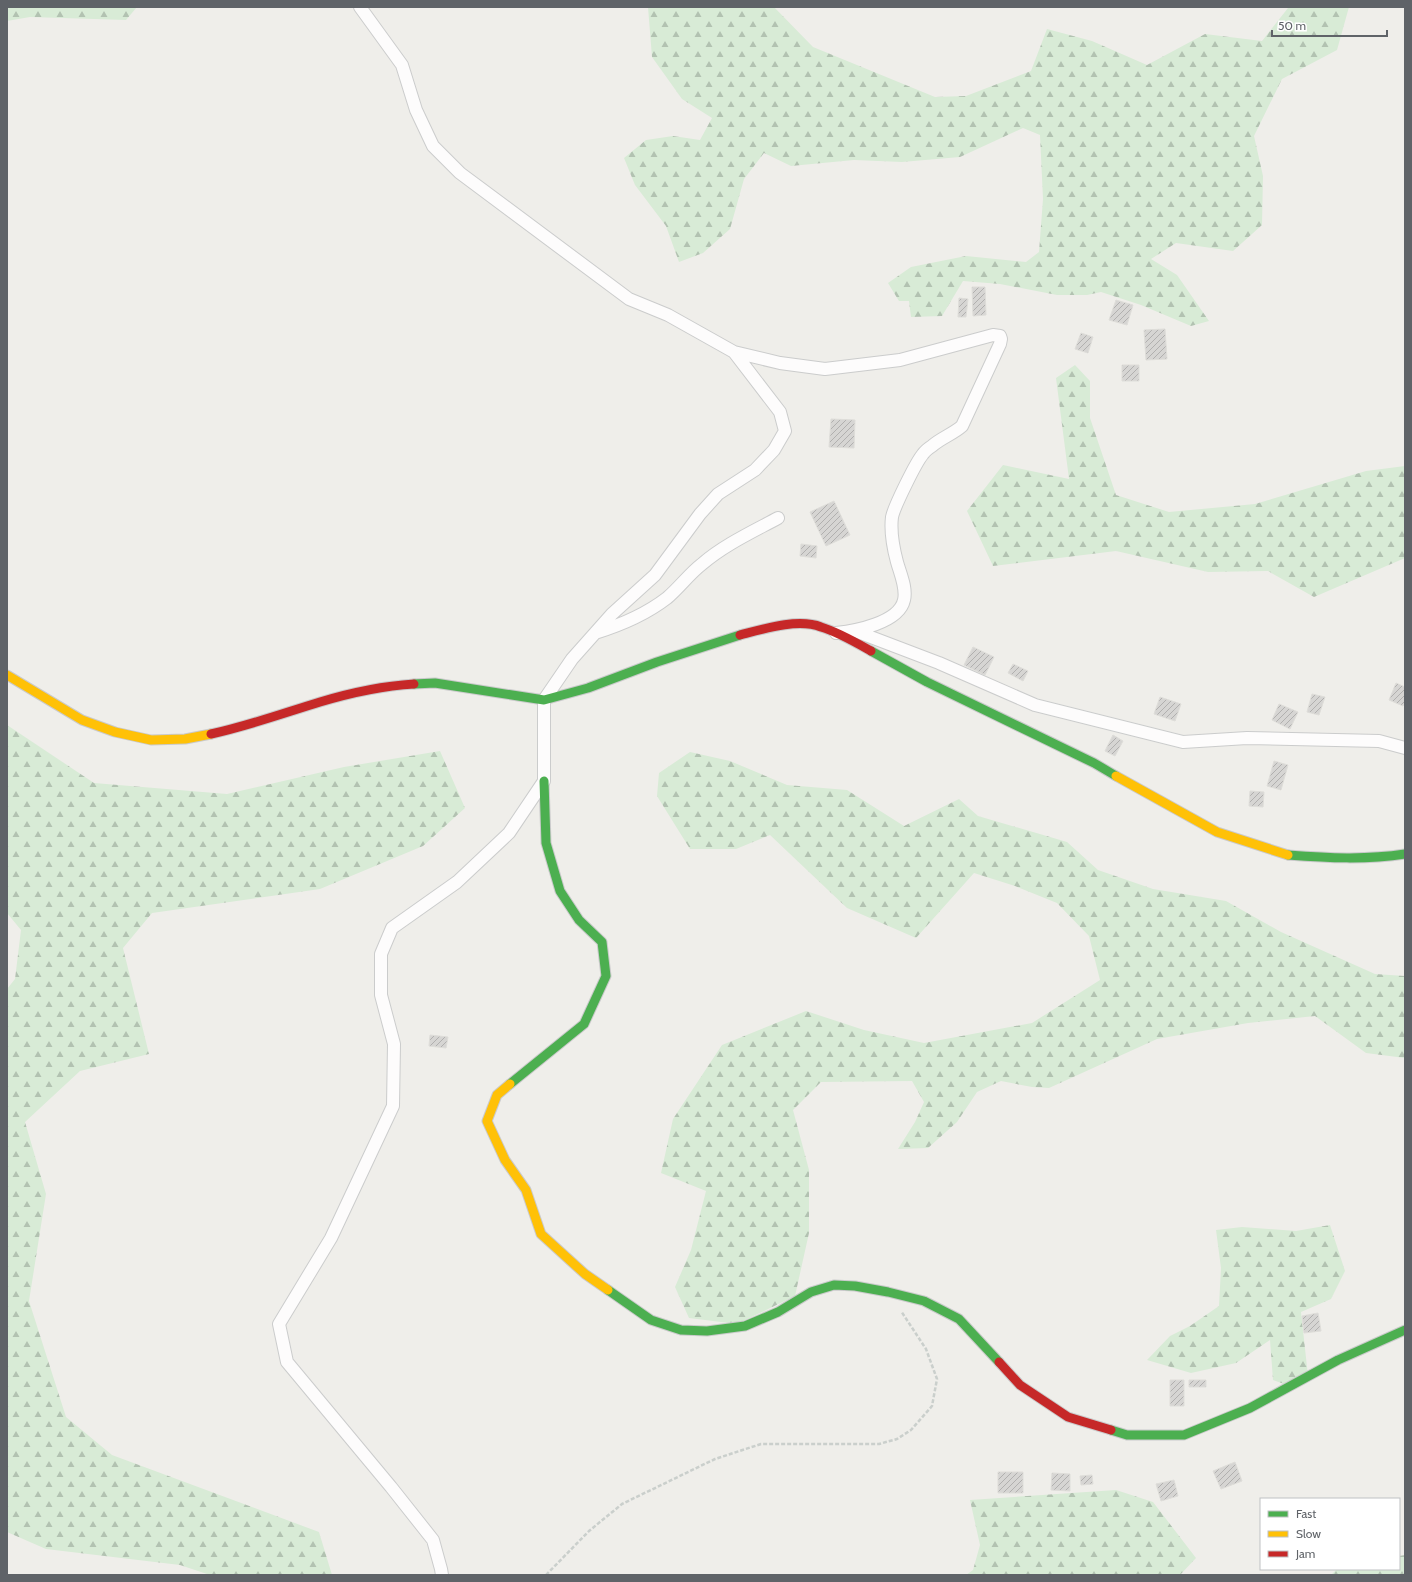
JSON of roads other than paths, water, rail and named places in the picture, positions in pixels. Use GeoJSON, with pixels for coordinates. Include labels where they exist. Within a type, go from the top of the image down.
{"type":"FeatureCollection","features":[{"type":"Feature","properties":{"kind":"street"},"geometry":{"type":"LineString","coordinates":[[360,7],[402,65],[416,110],[433,146],[460,173],[629,299],[668,315],[734,352],[780,363],[825,369],[900,360],[996,335],[1000,336],[1001,339],[997,351],[962,426],[953,434],[931,446],[922,455],[897,505],[893,516],[891,534],[904,588],[904,600],[899,610],[888,619],[855,631],[836,633]]}},
{"type":"Feature","properties":{"kind":"street"},"geometry":{"type":"LineString","coordinates":[[734,352],[780,412],[785,431],[774,450],[755,470],[718,494],[700,514],[655,575],[612,614],[572,659],[544,700],[546,843],[560,891],[579,920],[602,942],[606,976],[584,1024],[497,1095],[487,1121],[505,1160],[526,1190],[541,1234],[585,1274],[651,1320],[681,1330],[707,1331],[745,1326],[778,1312],[811,1292],[834,1286],[855,1286],[924,1301],[959,1319],[1020,1385],[1068,1417],[1127,1435],[1184,1435],[1250,1408],[1338,1360],[1405,1330]]}},
{"type":"Feature","properties":{"kind":"street"},"geometry":{"type":"LineString","coordinates":[[594,634],[622,625],[643,614],[667,598],[701,564],[726,546],[778,518]]}},
{"type":"Feature","properties":{"kind":"street"},"geometry":{"type":"LineString","coordinates":[[7,674],[82,720],[115,732],[151,740],[185,739],[262,720],[322,701],[389,686],[435,683],[544,700],[588,688],[656,662],[728,638],[774,626],[798,624],[820,626],[868,649],[927,682],[1094,762],[1217,832],[1286,855],[1339,859],[1387,857],[1405,854]]}},
{"type":"Feature","properties":{"kind":"street"},"geometry":{"type":"LineString","coordinates":[[855,631],[939,663],[1035,704],[1183,742],[1247,738],[1379,741],[1405,748]]}},
{"type":"Feature","properties":{"kind":"street"},"geometry":{"type":"LineString","coordinates":[[442,1575],[433,1540],[287,1362],[279,1324],[331,1238],[393,1106],[394,1044],[381,995],[381,954],[392,928],[456,882],[509,833],[544,781]]}}]}
